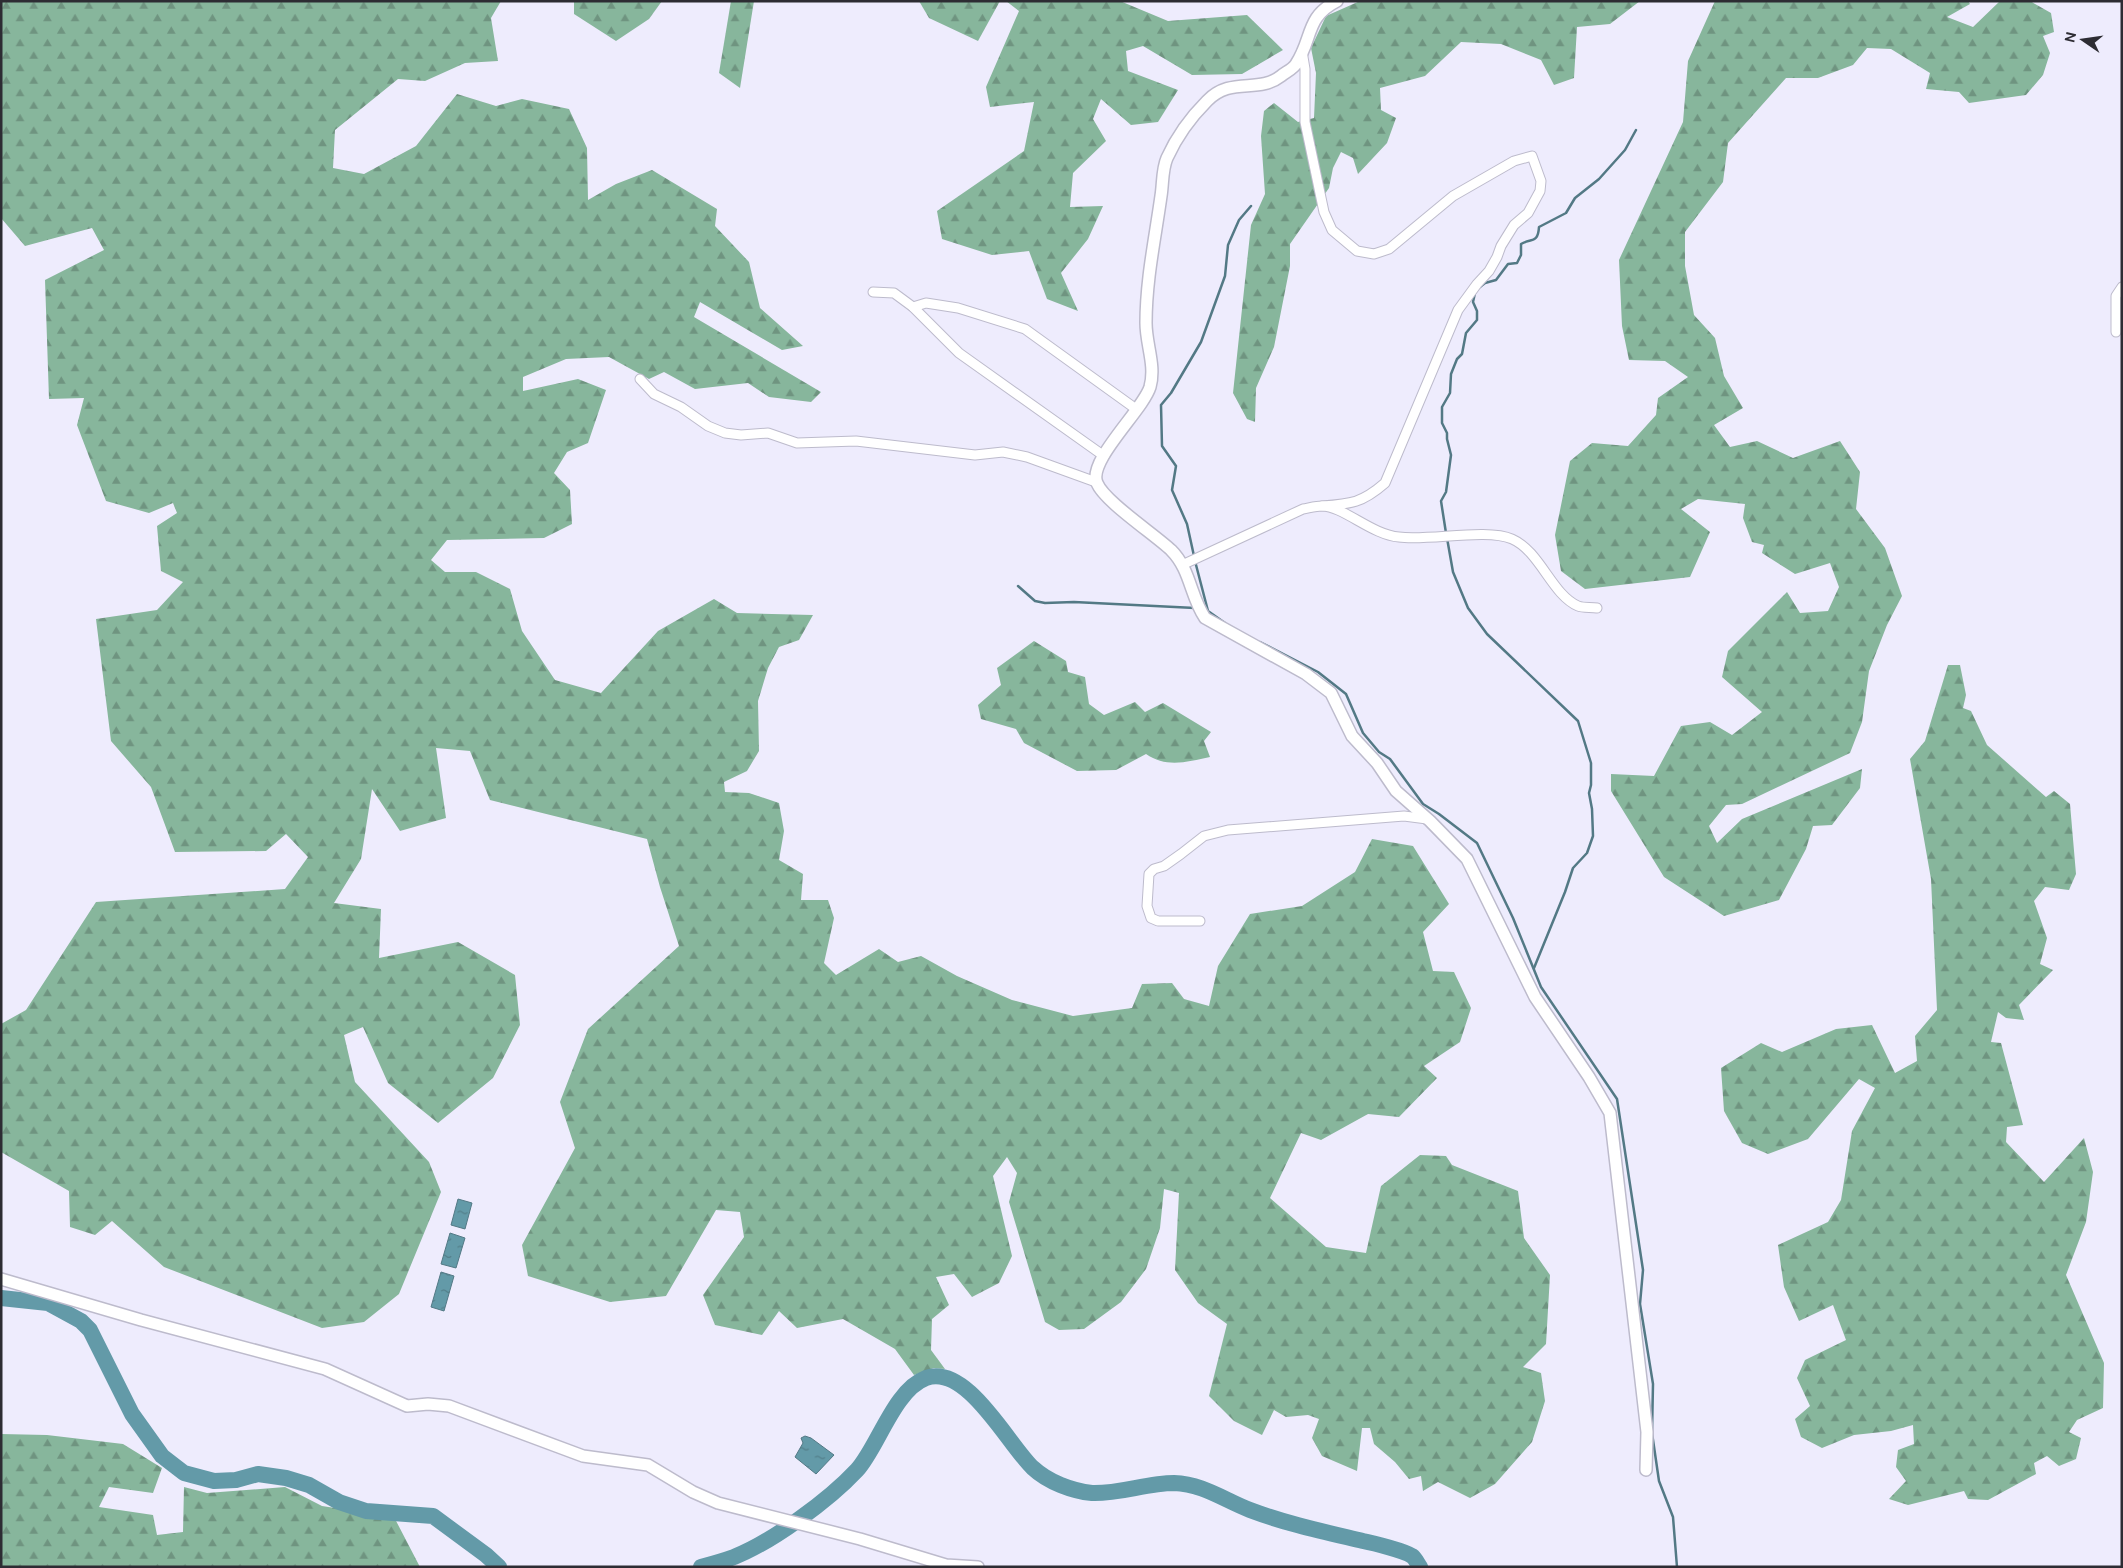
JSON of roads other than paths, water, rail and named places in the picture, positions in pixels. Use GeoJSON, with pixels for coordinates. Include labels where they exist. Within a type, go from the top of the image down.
{"type":"FeatureCollection","features":[{"type":"Feature","properties":{"kind":"street"},"geometry":{"type":"LineString","coordinates":[[1096,482],[1096,468],[1147,394],[1153,375],[1146,325],[1148,276],[1166,160],[1179,136],[1207,101],[1223,88],[1258,85],[1278,78],[1296,65],[1316,17],[1337,1]]}},
{"type":"Feature","properties":{"kind":"street"},"geometry":{"type":"LineString","coordinates":[[1182,565],[1303,509],[1346,504],[1370,496],[1385,483],[1458,310],[1477,284],[1489,272],[1497,257],[1500,246],[1514,225],[1528,213],[1540,191],[1541,181],[1532,156],[1514,161],[1453,196],[1389,249],[1374,254],[1357,251],[1332,230],[1324,212],[1305,122],[1306,69],[1302,50]]}},
{"type":"Feature","properties":{"kind":"street"},"geometry":{"type":"LineString","coordinates":[[2116,332],[2116,296],[2122,287]]}},
{"type":"Feature","properties":{"kind":"street"},"geometry":{"type":"LineString","coordinates":[[873,292],[894,293],[913,307],[959,353],[1104,456]]}},
{"type":"Feature","properties":{"kind":"street"},"geometry":{"type":"LineString","coordinates":[[913,307],[926,303],[958,308],[1025,329],[1136,409]]}},
{"type":"Feature","properties":{"kind":"street"},"geometry":{"type":"LineString","coordinates":[[640,380],[654,394],[681,407],[708,426],[725,433],[741,435],[768,433],[797,443],[856,441],[975,455],[1003,452],[1027,457],[1096,482],[1105,494],[1172,551],[1188,573],[1198,606],[1206,618],[1306,674],[1331,693],[1352,736],[1377,763],[1396,791],[1428,819],[1467,858],[1534,997],[1589,1077],[1610,1113],[1647,1432],[1646,1470]]}},
{"type":"Feature","properties":{"kind":"street"},"geometry":{"type":"LineString","coordinates":[[1322,506],[1331,507],[1379,533],[1398,538],[1496,536],[1513,539],[1534,557],[1566,598],[1578,606],[1597,608]]}},
{"type":"Feature","properties":{"kind":"street"},"geometry":{"type":"LineString","coordinates":[[1200,921],[1158,922],[1151,918],[1147,906],[1149,874],[1154,869],[1164,866],[1204,836],[1228,830],[1404,816],[1428,819]]}},
{"type":"Feature","properties":{"kind":"street"},"geometry":{"type":"LineString","coordinates":[[1,1279],[141,1320],[325,1369],[407,1406],[428,1404],[449,1406],[583,1456],[648,1465],[693,1492],[718,1503],[860,1539],[938,1563],[978,1567]]}},
{"type":"Feature","properties":{"kind":"water"},"geometry":{"type":"Polygon","coordinates":[[[458,1199],[472,1203],[465,1229],[451,1225],[458,1199]]]}},
{"type":"Feature","properties":{"kind":"water"},"geometry":{"type":"Polygon","coordinates":[[[450,1233],[465,1238],[456,1268],[441,1264],[450,1233]]]}},
{"type":"Feature","properties":{"kind":"water"},"geometry":{"type":"Polygon","coordinates":[[[441,1272],[454,1276],[444,1311],[431,1307],[441,1272]]]}},
{"type":"Feature","properties":{"kind":"water"},"geometry":{"type":"Polygon","coordinates":[[[805,1436],[811,1438],[834,1455],[816,1474],[795,1457],[803,1443],[801,1438],[805,1436]]]}},
{"type":"Feature","properties":{"kind":"waterway"},"geometry":{"type":"LineString","coordinates":[[1480,287],[1485,283],[1496,280],[1508,264],[1517,263],[1521,255],[1521,244],[1536,238],[1539,227],[1566,213],[1575,198],[1599,179],[1625,150],[1636,130]]}},
{"type":"Feature","properties":{"kind":"waterway"},"geometry":{"type":"LineString","coordinates":[[1194,556],[1187,524],[1172,490],[1176,466],[1162,446],[1161,405],[1171,393],[1201,342],[1225,276],[1228,245],[1239,220],[1251,206]]}},
{"type":"Feature","properties":{"kind":"waterway"},"geometry":{"type":"LineString","coordinates":[[1446,533],[1441,501],[1446,492],[1451,455],[1447,433],[1442,423],[1442,407],[1450,393],[1451,374],[1457,359],[1462,354],[1466,333],[1477,320],[1477,311],[1473,302],[1475,293]]}},
{"type":"Feature","properties":{"kind":"waterway"},"geometry":{"type":"LineString","coordinates":[[1447,538],[1453,572],[1468,608],[1487,634],[1578,721],[1591,763],[1589,793],[1592,809],[1593,836],[1587,853],[1573,868],[1534,968]]}},
{"type":"Feature","properties":{"kind":"waterway"},"geometry":{"type":"LineString","coordinates":[[1195,561],[1208,611],[1225,623]]}},
{"type":"Feature","properties":{"kind":"waterway"},"geometry":{"type":"LineString","coordinates":[[1018,586],[1035,601],[1045,603],[1074,602],[1195,608]]}},
{"type":"Feature","properties":{"kind":"waterway"},"geometry":{"type":"LineString","coordinates":[[1260,642],[1318,672],[1346,694],[1363,733],[1379,752],[1390,759],[1423,804],[1477,843],[1513,918],[1541,987],[1617,1099],[1643,1270],[1640,1304],[1653,1384],[1652,1433],[1659,1481],[1673,1517],[1677,1567]]}},
{"type":"Feature","properties":{"kind":"waterway"},"geometry":{"type":"LineString","coordinates":[[1,1298],[48,1303],[81,1321],[90,1330],[132,1414],[162,1456],[184,1473],[214,1481],[236,1480],[258,1474],[286,1478],[309,1485],[339,1502],[366,1511],[433,1516],[486,1555],[499,1567]]}},
{"type":"Feature","properties":{"kind":"waterway"},"geometry":{"type":"LineString","coordinates":[[701,1567],[749,1550],[782,1531],[816,1507],[845,1482],[865,1460],[887,1420],[905,1394],[915,1384],[926,1378],[941,1377],[957,1383],[972,1394],[1033,1468],[1046,1478],[1061,1485],[1092,1493],[1112,1492],[1164,1483],[1194,1486],[1250,1510],[1278,1519],[1403,1552],[1413,1557],[1420,1567]]}}]}
